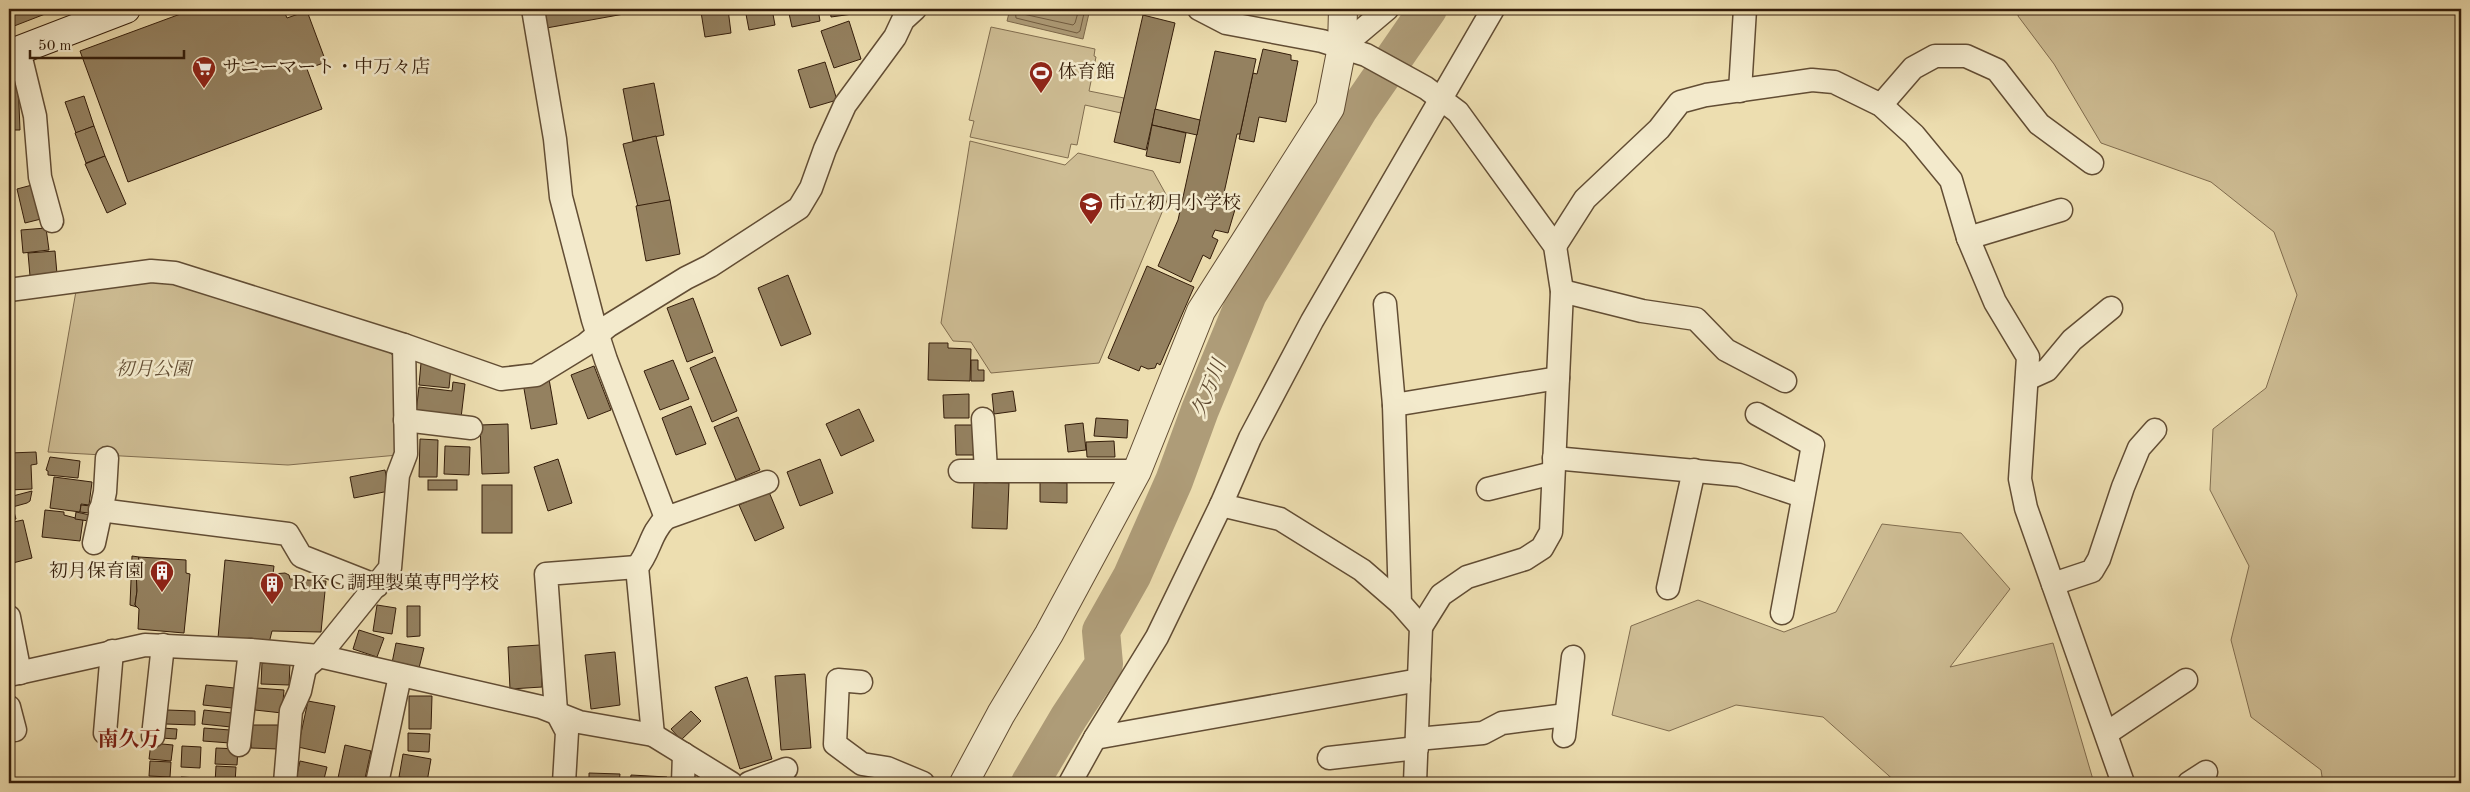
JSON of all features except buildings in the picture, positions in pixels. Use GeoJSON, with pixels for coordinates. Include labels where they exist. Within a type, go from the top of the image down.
{"type":"FeatureCollection","features":[{"type":"Feature","properties":{"kind":"street"},"geometry":{"type":"LineString","coordinates":[[52,220],[40,177],[35,116],[14,52],[126,9]]}},
{"type":"Feature","properties":{"kind":"street"},"geometry":{"type":"LineString","coordinates":[[533,9],[556,139],[561,197],[597,336],[666,518]]}},
{"type":"Feature","properties":{"kind":"street"},"geometry":{"type":"LineString","coordinates":[[1199,9],[1226,23],[1322,41],[1354,51],[1433,93],[1458,112],[1556,246],[1562,291],[1551,532],[1542,548],[1525,559],[1466,577],[1440,595],[1421,627],[1415,783]]}},
{"type":"Feature","properties":{"kind":"street"},"geometry":{"type":"LineString","coordinates":[[1343,9],[1354,51]]}},
{"type":"Feature","properties":{"kind":"street"},"geometry":{"type":"LineString","coordinates":[[964,783],[1001,714],[1049,634],[1137,471],[1201,312],[1330,108],[1354,51],[1387,9]]}},
{"type":"Feature","properties":{"kind":"street"},"geometry":{"type":"LineString","coordinates":[[1070,783],[1095,738],[1158,638],[1221,505],[1250,438],[1433,93],[1493,9]]}},
{"type":"Feature","properties":{"kind":"street"},"geometry":{"type":"LineString","coordinates":[[1740,91],[1745,9]]}},
{"type":"Feature","properties":{"kind":"street"},"geometry":{"type":"LineString","coordinates":[[9,290],[151,271],[175,273],[404,345],[501,379],[536,375],[597,336],[608,326],[686,278],[710,266],[799,208],[811,188],[825,149],[845,105],[895,36],[906,12]]}},
{"type":"Feature","properties":{"kind":"street"},"geometry":{"type":"LineString","coordinates":[[1881,106],[1912,68],[1935,56],[1966,56],[1997,70],[2039,124],[2092,163]]}},
{"type":"Feature","properties":{"kind":"street"},"geometry":{"type":"LineString","coordinates":[[1556,246],[1585,199],[1659,128],[1680,102],[1706,95],[1812,80],[1834,82],[1881,106],[1914,135],[1951,180],[1968,238],[1995,302],[2028,356],[2020,479],[2026,508],[2107,733],[2123,783]]}},
{"type":"Feature","properties":{"kind":"street"},"geometry":{"type":"LineString","coordinates":[[1968,238],[2061,210]]}},
{"type":"Feature","properties":{"kind":"street"},"geometry":{"type":"LineString","coordinates":[[1562,291],[1642,311],[1696,319],[1726,350],[1785,381]]}},
{"type":"Feature","properties":{"kind":"street"},"geometry":{"type":"LineString","coordinates":[[1385,304],[1394,405],[1400,603]]}},
{"type":"Feature","properties":{"kind":"street"},"geometry":{"type":"LineString","coordinates":[[2027,378],[2047,370],[2072,340],[2112,308]]}},
{"type":"Feature","properties":{"kind":"street"},"geometry":{"type":"LineString","coordinates":[[284,783],[291,711],[300,691],[305,668],[318,656],[390,568],[398,475],[406,454],[404,345]]}},
{"type":"Feature","properties":{"kind":"street"},"geometry":{"type":"LineString","coordinates":[[1394,405],[1558,378]]}},
{"type":"Feature","properties":{"kind":"street"},"geometry":{"type":"LineString","coordinates":[[1757,414],[1813,445],[1802,496],[1782,613]]}},
{"type":"Feature","properties":{"kind":"street"},"geometry":{"type":"LineString","coordinates":[[983,419],[986,471]]}},
{"type":"Feature","properties":{"kind":"street"},"geometry":{"type":"LineString","coordinates":[[405,420],[471,428]]}},
{"type":"Feature","properties":{"kind":"street"},"geometry":{"type":"LineString","coordinates":[[2053,584],[2092,570],[2099,558],[2123,487],[2139,448],[2155,430]]}},
{"type":"Feature","properties":{"kind":"street"},"geometry":{"type":"LineString","coordinates":[[94,543],[105,492],[107,458]]}},
{"type":"Feature","properties":{"kind":"street"},"geometry":{"type":"LineString","coordinates":[[1488,489],[1553,465],[1694,470],[1739,474],[1802,496]]}},
{"type":"Feature","properties":{"kind":"street"},"geometry":{"type":"LineString","coordinates":[[1668,588],[1694,470]]}},
{"type":"Feature","properties":{"kind":"street"},"geometry":{"type":"LineString","coordinates":[[960,471],[1137,471]]}},
{"type":"Feature","properties":{"kind":"street"},"geometry":{"type":"LineString","coordinates":[[564,783],[567,732],[556,711],[546,574],[637,568],[643,561],[656,528],[666,518],[766,482]]}},
{"type":"Feature","properties":{"kind":"street"},"geometry":{"type":"LineString","coordinates":[[1221,505],[1280,519],[1362,570],[1400,603],[1421,627]]}},
{"type":"Feature","properties":{"kind":"street"},"geometry":{"type":"LineString","coordinates":[[100,510],[288,534],[301,556],[377,586]]}},
{"type":"Feature","properties":{"kind":"street"},"geometry":{"type":"LineString","coordinates":[[637,568],[653,735]]}},
{"type":"Feature","properties":{"kind":"street"},"geometry":{"type":"LineString","coordinates":[[9,617],[15,674],[145,645],[250,650],[318,656],[556,711],[579,722],[653,735],[731,783]]}},
{"type":"Feature","properties":{"kind":"street"},"geometry":{"type":"LineString","coordinates":[[152,736],[163,645]]}},
{"type":"Feature","properties":{"kind":"street"},"geometry":{"type":"LineString","coordinates":[[239,745],[250,650]]}},
{"type":"Feature","properties":{"kind":"street"},"geometry":{"type":"LineString","coordinates":[[105,733],[112,651]]}},
{"type":"Feature","properties":{"kind":"street"},"geometry":{"type":"LineString","coordinates":[[1330,758],[1483,733],[1502,723],[1565,726],[1573,657]]}},
{"type":"Feature","properties":{"kind":"street"},"geometry":{"type":"LineString","coordinates":[[377,783],[400,676]]}},
{"type":"Feature","properties":{"kind":"street"},"geometry":{"type":"LineString","coordinates":[[861,682],[838,680],[836,744],[862,764],[897,778],[923,783]]}},
{"type":"Feature","properties":{"kind":"street"},"geometry":{"type":"LineString","coordinates":[[1095,738],[1418,680]]}},
{"type":"Feature","properties":{"kind":"street"},"geometry":{"type":"LineString","coordinates":[[2107,733],[2186,680]]}},
{"type":"Feature","properties":{"kind":"street"},"geometry":{"type":"LineString","coordinates":[[9,707],[15,730]]}},
{"type":"Feature","properties":{"kind":"street"},"geometry":{"type":"LineString","coordinates":[[682,783],[684,754]]}},
{"type":"Feature","properties":{"kind":"street"},"geometry":{"type":"LineString","coordinates":[[756,782],[786,769]]}},
{"type":"Feature","properties":{"kind":"green space"},"geometry":{"type":"Polygon","coordinates":[[[2019,9],[2461,9],[2461,783],[2323,783],[2321,770],[2251,717],[2231,640],[2249,566],[2210,490],[2213,429],[2266,388],[2297,295],[2274,232],[2211,182],[2101,143],[2054,64],[2018,16],[2019,9]]]}},
{"type":"Feature","properties":{"kind":"green space","name":"体育館"},"geometry":{"type":"Polygon","coordinates":[[[991,27],[1095,49],[1094,56],[1096,57],[1089,91],[1124,98],[1121,113],[1085,105],[1077,145],[1071,144],[1068,158],[970,137],[974,121],[969,120],[991,27]]]}},
{"type":"Feature","properties":{"kind":"green space"},"geometry":{"type":"Polygon","coordinates":[[[970,141],[1065,165],[1078,153],[1153,171],[1168,198],[1099,363],[991,373],[971,342],[953,341],[941,323],[970,141]]]}},
{"type":"Feature","properties":{"kind":"green space","name":"初月公園"},"geometry":{"type":"Polygon","coordinates":[[[145,281],[175,283],[384,348],[398,360],[398,455],[288,465],[48,452],[76,291],[145,281]]]}},
{"type":"Feature","properties":{"kind":"green space"},"geometry":{"type":"Polygon","coordinates":[[[1882,524],[1961,533],[2010,589],[1950,667],[2053,643],[2094,783],[1897,783],[1823,717],[1736,705],[1669,731],[1612,715],[1631,626],[1698,600],[1784,632],[1836,612],[1882,524]]]}},
{"type":"Feature","properties":{"kind":"water"},"geometry":{"type":"Polygon","coordinates":[[[1010,9],[1090,9],[1083,39],[1007,21],[1010,9]]]}},
{"type":"Feature","properties":{"kind":"waterway","name":"久万川"},"geometry":{"type":"LineString","coordinates":[[1030,783],[1069,717],[1104,664],[1101,631],[1132,576],[1174,481],[1200,410],[1248,294],[1359,109],[1428,9]]}},
{"type":"Feature","properties":{"kind":"place","name":"サニーマート・中万々店"},"geometry":{"type":"Point","coordinates":[204,89]}},
{"type":"Feature","properties":{"kind":"place","name":"体育館"},"geometry":{"type":"Point","coordinates":[1041,94]}},
{"type":"Feature","properties":{"kind":"place","name":"市立初月小学校"},"geometry":{"type":"Point","coordinates":[1091,225]}},
{"type":"Feature","properties":{"kind":"place","name":"初月保育園"},"geometry":{"type":"Point","coordinates":[162,593]}},
{"type":"Feature","properties":{"kind":"place","name":"ＲＫＣ調理製菓専門学校"},"geometry":{"type":"Point","coordinates":[272,605]}},
{"type":"Feature","properties":{"kind":"district","name":"南久万"},"geometry":{"type":"Point","coordinates":[129,740]}}]}
